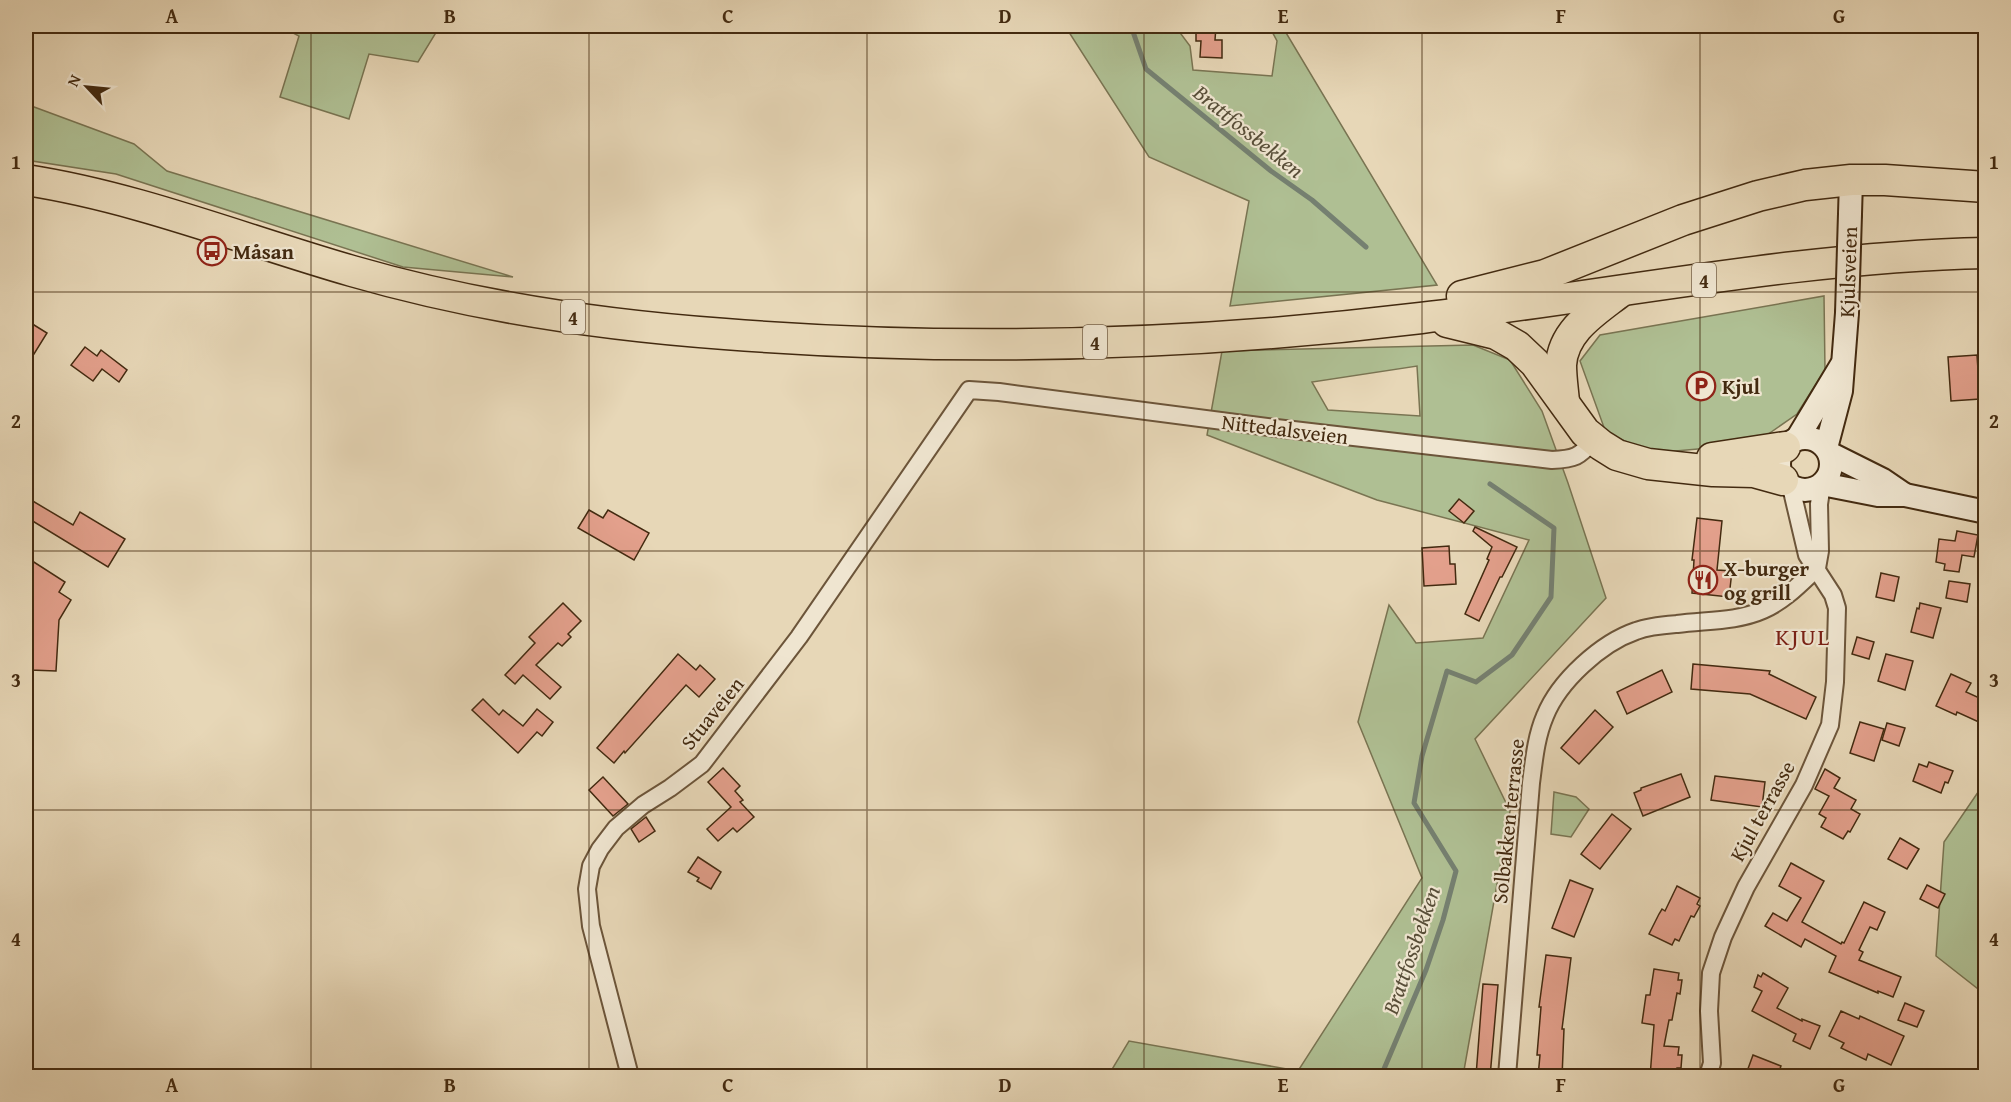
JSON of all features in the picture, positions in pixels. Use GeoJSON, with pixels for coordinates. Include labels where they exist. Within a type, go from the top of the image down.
{"type":"FeatureCollection","features":[{"type":"Feature","properties":{"kind":"highway","name":"4"},"geometry":{"type":"LineString","coordinates":[[26,180],[129,203],[393,282],[526,310],[626,325],[772,338],[904,343],[1008,344],[1190,339],[1347,326],[1836,263],[1986,253]]}},
{"type":"Feature","properties":{"kind":"highway","name":"4"},"geometry":{"type":"LineString","coordinates":[[1347,326],[1545,275],[1683,220],[1758,196],[1805,185],[1851,180],[1986,187]]}},
{"type":"Feature","properties":{"kind":"highway"},"geometry":{"type":"LineString","coordinates":[[1564,402],[1561,363],[1568,341],[1584,321],[1622,291]]}},
{"type":"Feature","properties":{"kind":"highway","name":"4"},"geometry":{"type":"LineString","coordinates":[[1423,318],[1478,328],[1509,340],[1527,354],[1579,424],[1594,440],[1609,450],[1633,460],[1658,465],[1713,471],[1754,472],[1787,483]]}},
{"type":"Feature","properties":{"kind":"highway","name":"4"},"geometry":{"type":"LineString","coordinates":[[1687,467],[1713,457],[1791,443]]}},
{"type":"Feature","properties":{"kind":"main road","name":"Kjulsveien"},"geometry":{"type":"LineString","coordinates":[[1827,450],[1841,391],[1847,313],[1851,180]]}},
{"type":"Feature","properties":{"kind":"main road","name":"Kjulsveien"},"geometry":{"type":"LineString","coordinates":[[1791,443],[1842,364]]}},
{"type":"Feature","properties":{"kind":"main road"},"geometry":{"type":"LineString","coordinates":[[1827,450],[1831,466],[1830,473],[1822,484],[1813,489],[1806,491],[1787,483],[1779,472],[1780,454],[1791,443],[1809,438],[1816,440],[1827,450],[1883,480],[1905,495]]}},
{"type":"Feature","properties":{"kind":"main road"},"geometry":{"type":"LineString","coordinates":[[1822,484],[1878,495],[1905,495],[1986,512]]}},
{"type":"Feature","properties":{"kind":"street","name":"Nittedalsveien"},"geometry":{"type":"LineString","coordinates":[[969,390],[1552,460],[1576,457],[1594,440]]}},
{"type":"Feature","properties":{"kind":"street","name":"Stuaveien"},"geometry":{"type":"LineString","coordinates":[[630,1077],[591,926],[587,889],[591,866],[600,849],[616,828],[643,805],[702,764],[800,637],[969,390]]}},
{"type":"Feature","properties":{"kind":"street","name":"Kjul terrasse"},"geometry":{"type":"LineString","coordinates":[[1708,1077],[1712,1063],[1709,1011],[1711,973],[1720,946],[1746,887],[1804,785],[1830,725],[1835,682],[1838,615],[1833,596],[1807,555],[1787,483]]}},
{"type":"Feature","properties":{"kind":"street"},"geometry":{"type":"LineString","coordinates":[[1817,568],[1820,551],[1819,504],[1822,484]]}},
{"type":"Feature","properties":{"kind":"street","name":"Solbakken terrasse"},"geometry":{"type":"LineString","coordinates":[[1507,1077],[1531,783],[1537,742],[1544,717],[1553,699],[1586,662],[1614,641],[1638,630],[1743,616],[1763,610],[1787,596],[1817,568]]}},
{"type":"Feature","properties":{"kind":"green space"},"geometry":{"type":"Polygon","coordinates":[[[280,26],[440,26],[418,62],[369,54],[349,119],[280,97],[299,36],[280,26]]]}},
{"type":"Feature","properties":{"kind":"green space"},"geometry":{"type":"Polygon","coordinates":[[[1065,26],[1175,26],[1190,46],[1193,70],[1272,76],[1277,41],[1269,26],[1282,26],[1437,285],[1230,306],[1249,201],[1149,157],[1065,26]]]}},
{"type":"Feature","properties":{"kind":"green space"},"geometry":{"type":"Polygon","coordinates":[[[26,104],[134,144],[167,171],[513,277],[403,267],[116,174],[26,160],[26,104]]]}},
{"type":"Feature","properties":{"kind":"green space"},"geometry":{"type":"Polygon","coordinates":[[[1824,296],[1825,370],[1797,414],[1754,444],[1653,453],[1606,433],[1580,361],[1600,335],[1824,296]]]}},
{"type":"Feature","properties":{"kind":"green space"},"geometry":{"type":"Polygon","coordinates":[[[1473,345],[1510,360],[1542,411],[1568,483],[1606,598],[1475,739],[1510,811],[1463,1076],[1108,1076],[1129,1041],[1298,1071],[1422,878],[1358,722],[1389,605],[1416,643],[1483,638],[1529,540],[1377,500],[1207,435],[1222,351],[1473,345]],[[1417,366],[1312,382],[1328,410],[1420,416],[1417,366]]]}},
{"type":"Feature","properties":{"kind":"green space"},"geometry":{"type":"Polygon","coordinates":[[[1985,782],[1985,1002],[1978,989],[1936,956],[1944,842],[1985,782]]]}},
{"type":"Feature","properties":{"kind":"green space"},"geometry":{"type":"Polygon","coordinates":[[[1554,792],[1576,797],[1589,809],[1571,837],[1551,834],[1554,792]]]}},
{"type":"Feature","properties":{"kind":"building"},"geometry":{"type":"Polygon","coordinates":[[[1196,26],[1216,26],[1215,40],[1222,40],[1222,58],[1200,57],[1201,41],[1196,41],[1196,26]]]}},
{"type":"Feature","properties":{"kind":"building"},"geometry":{"type":"Polygon","coordinates":[[[26,320],[47,333],[34,354],[26,349],[26,320]]]}},
{"type":"Feature","properties":{"kind":"building"},"geometry":{"type":"Polygon","coordinates":[[[85,347],[97,356],[101,350],[127,370],[119,382],[102,369],[93,381],[71,365],[85,347]]]}},
{"type":"Feature","properties":{"kind":"building"},"geometry":{"type":"Polygon","coordinates":[[[1977,355],[1980,399],[1951,401],[1948,357],[1977,355]]]}},
{"type":"Feature","properties":{"kind":"building"},"geometry":{"type":"Polygon","coordinates":[[[26,497],[73,525],[80,512],[125,539],[108,567],[26,517],[26,497]]]}},
{"type":"Feature","properties":{"kind":"building"},"geometry":{"type":"Polygon","coordinates":[[[1459,499],[1474,511],[1464,523],[1449,511],[1459,499]]]}},
{"type":"Feature","properties":{"kind":"building"},"geometry":{"type":"Polygon","coordinates":[[[589,510],[603,518],[608,510],[649,533],[634,560],[578,528],[589,510]]]}},
{"type":"Feature","properties":{"kind":"building"},"geometry":{"type":"Polygon","coordinates":[[[1697,518],[1722,521],[1717,570],[1732,571],[1729,597],[1692,593],[1694,560],[1692,560],[1697,518]]]}},
{"type":"Feature","properties":{"kind":"building"},"geometry":{"type":"Polygon","coordinates":[[[1475,527],[1517,547],[1479,621],[1465,614],[1489,560],[1487,559],[1492,547],[1473,531],[1475,527]]]}},
{"type":"Feature","properties":{"kind":"building"},"geometry":{"type":"Polygon","coordinates":[[[1957,531],[1978,535],[1974,557],[1962,555],[1959,572],[1944,570],[1945,564],[1936,562],[1939,539],[1955,541],[1957,531]]]}},
{"type":"Feature","properties":{"kind":"building"},"geometry":{"type":"Polygon","coordinates":[[[1449,546],[1450,564],[1455,564],[1456,584],[1424,586],[1422,548],[1449,546]]]}},
{"type":"Feature","properties":{"kind":"building"},"geometry":{"type":"Polygon","coordinates":[[[26,557],[65,582],[59,592],[71,600],[59,620],[56,671],[30,670],[33,605],[26,617],[26,557]]]}},
{"type":"Feature","properties":{"kind":"building"},"geometry":{"type":"Polygon","coordinates":[[[1881,573],[1899,577],[1894,601],[1876,597],[1881,573]]]}},
{"type":"Feature","properties":{"kind":"building"},"geometry":{"type":"Polygon","coordinates":[[[1949,581],[1970,584],[1967,602],[1946,598],[1949,581]]]}},
{"type":"Feature","properties":{"kind":"building"},"geometry":{"type":"Polygon","coordinates":[[[563,603],[581,621],[568,634],[571,637],[562,646],[558,643],[536,665],[561,687],[550,699],[523,675],[515,684],[505,675],[535,643],[529,637],[563,603]]]}},
{"type":"Feature","properties":{"kind":"building"},"geometry":{"type":"Polygon","coordinates":[[[1920,603],[1941,608],[1933,638],[1911,632],[1920,603]]]}},
{"type":"Feature","properties":{"kind":"building"},"geometry":{"type":"Polygon","coordinates":[[[1857,637],[1874,642],[1869,659],[1852,654],[1857,637]]]}},
{"type":"Feature","properties":{"kind":"building"},"geometry":{"type":"Polygon","coordinates":[[[678,654],[696,670],[700,665],[715,679],[699,697],[686,685],[614,763],[597,748],[678,654]]]}},
{"type":"Feature","properties":{"kind":"building"},"geometry":{"type":"Polygon","coordinates":[[[1886,654],[1913,661],[1905,690],[1878,681],[1886,654]]]}},
{"type":"Feature","properties":{"kind":"building"},"geometry":{"type":"Polygon","coordinates":[[[1693,664],[1770,671],[1769,674],[1816,697],[1806,719],[1750,694],[1691,689],[1693,664]]]}},
{"type":"Feature","properties":{"kind":"building"},"geometry":{"type":"Polygon","coordinates":[[[1662,670],[1672,692],[1627,714],[1617,692],[1662,670]]]}},
{"type":"Feature","properties":{"kind":"building"},"geometry":{"type":"Polygon","coordinates":[[[1951,674],[1971,683],[1966,692],[1986,701],[1986,713],[1981,723],[1957,712],[1956,715],[1936,706],[1951,674]]]}},
{"type":"Feature","properties":{"kind":"building"},"geometry":{"type":"Polygon","coordinates":[[[483,699],[499,715],[503,710],[523,726],[537,709],[553,722],[542,736],[537,732],[518,753],[472,710],[483,699]]]}},
{"type":"Feature","properties":{"kind":"building"},"geometry":{"type":"Polygon","coordinates":[[[1595,710],[1613,727],[1579,764],[1561,748],[1595,710]]]}},
{"type":"Feature","properties":{"kind":"building"},"geometry":{"type":"Polygon","coordinates":[[[1860,722],[1884,729],[1874,761],[1850,753],[1860,722]]]}},
{"type":"Feature","properties":{"kind":"building"},"geometry":{"type":"Polygon","coordinates":[[[1887,723],[1905,728],[1899,746],[1882,740],[1887,723]]]}},
{"type":"Feature","properties":{"kind":"building"},"geometry":{"type":"Polygon","coordinates":[[[1929,762],[1953,771],[1941,793],[1913,781],[1919,764],[1927,767],[1929,762]]]}},
{"type":"Feature","properties":{"kind":"building"},"geometry":{"type":"Polygon","coordinates":[[[723,768],[740,786],[735,791],[743,800],[740,802],[754,817],[737,832],[733,828],[718,841],[707,829],[731,807],[708,782],[723,768]]]}},
{"type":"Feature","properties":{"kind":"building"},"geometry":{"type":"Polygon","coordinates":[[[1825,769],[1840,778],[1834,788],[1856,800],[1851,809],[1860,814],[1850,832],[1848,831],[1843,839],[1821,827],[1826,818],[1819,814],[1829,796],[1815,789],[1825,769]]]}},
{"type":"Feature","properties":{"kind":"building"},"geometry":{"type":"Polygon","coordinates":[[[1681,774],[1690,797],[1643,816],[1634,793],[1641,788],[1681,774]]]}},
{"type":"Feature","properties":{"kind":"building"},"geometry":{"type":"Polygon","coordinates":[[[1715,776],[1765,782],[1762,807],[1711,800],[1715,776]]]}},
{"type":"Feature","properties":{"kind":"building"},"geometry":{"type":"Polygon","coordinates":[[[603,777],[628,804],[613,816],[589,790],[603,777]]]}},
{"type":"Feature","properties":{"kind":"building"},"geometry":{"type":"Polygon","coordinates":[[[1612,814],[1631,829],[1600,869],[1581,854],[1612,814]]]}},
{"type":"Feature","properties":{"kind":"building"},"geometry":{"type":"Polygon","coordinates":[[[646,817],[655,831],[639,842],[631,829],[646,817]]]}},
{"type":"Feature","properties":{"kind":"building"},"geometry":{"type":"Polygon","coordinates":[[[1900,838],[1919,849],[1907,869],[1888,859],[1900,838]]]}},
{"type":"Feature","properties":{"kind":"building"},"geometry":{"type":"Polygon","coordinates":[[[698,857],[721,872],[711,889],[697,881],[699,878],[688,872],[698,857]]]}},
{"type":"Feature","properties":{"kind":"building"},"geometry":{"type":"Polygon","coordinates":[[[1791,863],[1824,881],[1802,922],[1841,944],[1844,943],[1864,902],[1885,912],[1877,930],[1870,927],[1859,950],[1863,952],[1859,960],[1901,977],[1893,997],[1829,972],[1836,956],[1805,939],[1801,947],[1765,926],[1773,913],[1787,921],[1801,898],[1779,886],[1791,863]]]}},
{"type":"Feature","properties":{"kind":"building"},"geometry":{"type":"Polygon","coordinates":[[[1570,880],[1593,889],[1574,937],[1552,928],[1570,880]]]}},
{"type":"Feature","properties":{"kind":"building"},"geometry":{"type":"Polygon","coordinates":[[[1927,885],[1945,894],[1938,908],[1920,899],[1927,885]]]}},
{"type":"Feature","properties":{"kind":"building"},"geometry":{"type":"Polygon","coordinates":[[[1677,886],[1700,898],[1697,904],[1700,906],[1694,917],[1691,916],[1679,941],[1675,939],[1672,945],[1649,934],[1662,909],[1665,911],[1677,886]]]}},
{"type":"Feature","properties":{"kind":"building"},"geometry":{"type":"Polygon","coordinates":[[[1546,955],[1571,958],[1562,1029],[1564,1029],[1562,1077],[1538,1077],[1540,1055],[1537,1055],[1541,1007],[1539,1007],[1546,955]]]}},
{"type":"Feature","properties":{"kind":"building"},"geometry":{"type":"Polygon","coordinates":[[[1654,969],[1679,973],[1678,980],[1682,980],[1672,1020],[1669,1020],[1664,1046],[1679,1047],[1678,1055],[1682,1055],[1681,1068],[1677,1068],[1676,1076],[1673,1077],[1650,1077],[1654,1025],[1642,1023],[1646,995],[1650,995],[1654,969]]]}},
{"type":"Feature","properties":{"kind":"building"},"geometry":{"type":"Polygon","coordinates":[[[1763,973],[1788,988],[1777,1008],[1802,1021],[1802,1019],[1820,1026],[1810,1049],[1793,1041],[1796,1034],[1752,1011],[1762,991],[1754,987],[1758,975],[1761,977],[1763,973]]]}},
{"type":"Feature","properties":{"kind":"building"},"geometry":{"type":"Polygon","coordinates":[[[1483,984],[1498,985],[1490,1077],[1476,1076],[1483,984]]]}},
{"type":"Feature","properties":{"kind":"building"},"geometry":{"type":"Polygon","coordinates":[[[1905,1003],[1924,1011],[1917,1027],[1898,1020],[1905,1003]]]}},
{"type":"Feature","properties":{"kind":"building"},"geometry":{"type":"Polygon","coordinates":[[[1841,1011],[1859,1019],[1860,1016],[1904,1036],[1891,1065],[1868,1054],[1866,1060],[1841,1048],[1844,1043],[1829,1036],[1841,1011]]]}},
{"type":"Feature","properties":{"kind":"building"},"geometry":{"type":"Polygon","coordinates":[[[1753,1055],[1781,1066],[1777,1077],[1745,1077],[1753,1055]]]}},
{"type":"Feature","properties":{"kind":"waterway","name":"Brattfossbekken"},"geometry":{"type":"LineString","coordinates":[[1131,26],[1146,69],[1271,171],[1312,200],[1366,247]]}},
{"type":"Feature","properties":{"kind":"waterway","name":"Brattfossbekken"},"geometry":{"type":"LineString","coordinates":[[1381,1076],[1426,970],[1456,871],[1414,803],[1422,756],[1447,671],[1476,682],[1512,655],[1551,597],[1554,528],[1490,484]]}},
{"type":"Feature","properties":{"kind":"place","name":"Måsan"},"geometry":{"type":"Point","coordinates":[212,251]}},
{"type":"Feature","properties":{"kind":"place","name":"Kjul"},"geometry":{"type":"Point","coordinates":[1701,386]}},
{"type":"Feature","properties":{"kind":"place","name":"X-burger og grill"},"geometry":{"type":"Point","coordinates":[1703,580]}},
{"type":"Feature","properties":{"kind":"district","name":"KJUL"},"geometry":{"type":"Point","coordinates":[1803,636]}}]}
